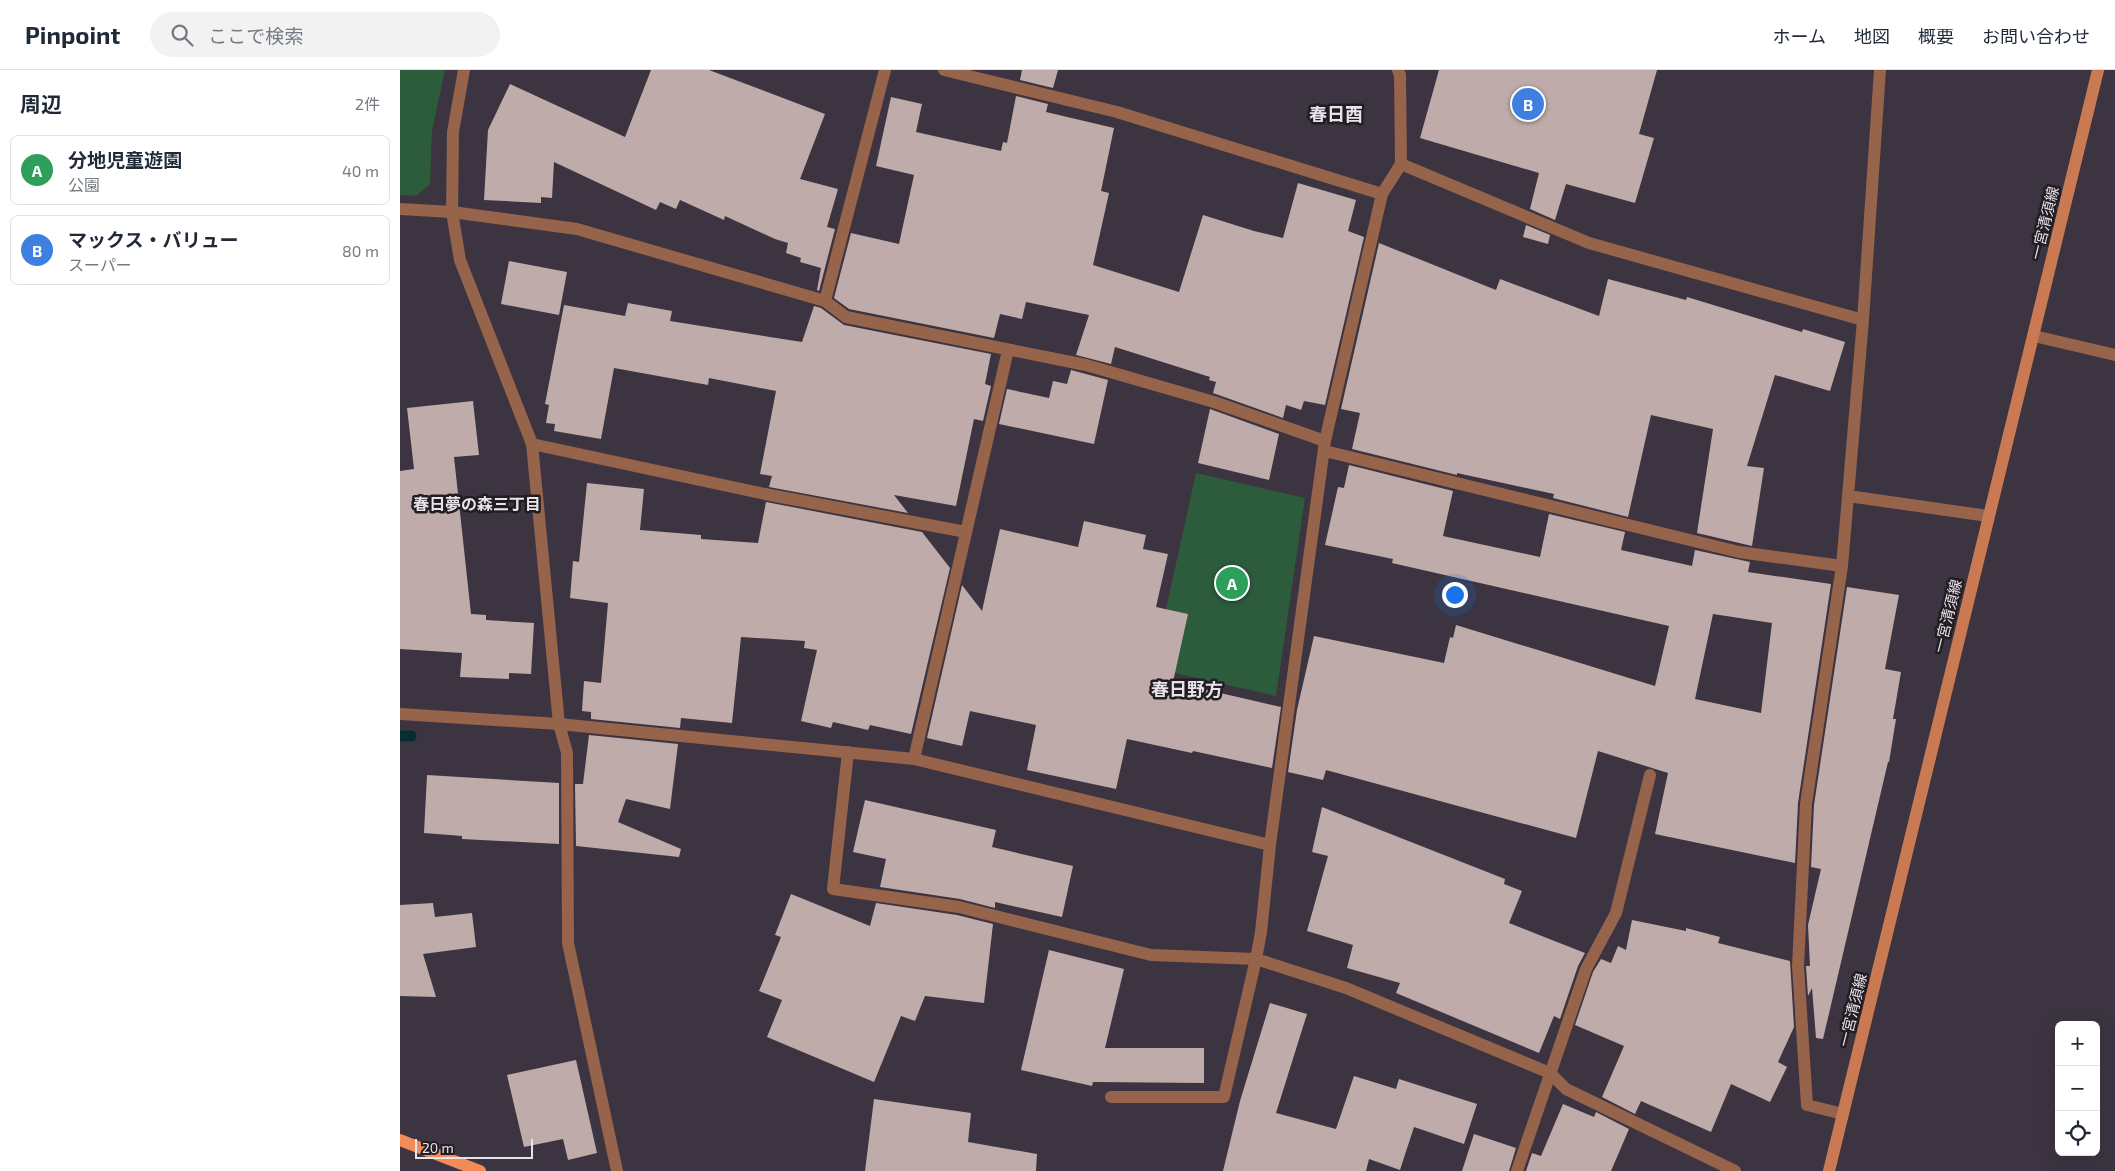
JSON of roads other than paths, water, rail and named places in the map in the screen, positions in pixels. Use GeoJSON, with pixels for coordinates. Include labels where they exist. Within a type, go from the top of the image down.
{"type":"FeatureCollection","features":[{"type":"Feature","properties":{"kind":"main road","name":"一宮清須線"},"geometry":{"type":"LineString","coordinates":[[1829,1171],[2098,70]]}},
{"type":"Feature","properties":{"kind":"main road"},"geometry":{"type":"LineString","coordinates":[[400,1140],[480,1171]]}},
{"type":"Feature","properties":{"kind":"street"},"geometry":{"type":"LineString","coordinates":[[464,70],[453,132],[452,212],[460,260],[532,444],[558,724],[567,753],[568,943],[617,1171]]}},
{"type":"Feature","properties":{"kind":"street"},"geometry":{"type":"LineString","coordinates":[[825,301],[885,70]]}},
{"type":"Feature","properties":{"kind":"street"},"geometry":{"type":"LineString","coordinates":[[944,70],[1117,112],[1382,194]]}},
{"type":"Feature","properties":{"kind":"street"},"geometry":{"type":"LineString","coordinates":[[1112,1097],[1224,1097],[1261,932],[1270,845],[1325,446],[1382,194],[1401,164],[1400,75],[1398,70]]}},
{"type":"Feature","properties":{"kind":"street"},"geometry":{"type":"LineString","coordinates":[[1843,1114],[1807,1105],[1798,966],[1806,804],[1842,566],[1863,320],[1880,70]]}},
{"type":"Feature","properties":{"kind":"street"},"geometry":{"type":"LineString","coordinates":[[1401,164],[1589,243],[1863,320]]}},
{"type":"Feature","properties":{"kind":"street"},"geometry":{"type":"LineString","coordinates":[[400,209],[452,212],[577,229],[825,301],[846,317],[1104,371],[1214,402],[1325,446],[1739,552],[1842,566]]}},
{"type":"Feature","properties":{"kind":"street"},"geometry":{"type":"LineString","coordinates":[[2034,336],[2115,355]]}},
{"type":"Feature","properties":{"kind":"street"},"geometry":{"type":"LineString","coordinates":[[914,759],[1008,350]]}},
{"type":"Feature","properties":{"kind":"street"},"geometry":{"type":"LineString","coordinates":[[532,444],[765,494],[966,532]]}},
{"type":"Feature","properties":{"kind":"street"},"geometry":{"type":"LineString","coordinates":[[1848,496],[1988,516]]}},
{"type":"Feature","properties":{"kind":"street"},"geometry":{"type":"LineString","coordinates":[[400,714],[558,724],[914,759],[1270,845]]}},
{"type":"Feature","properties":{"kind":"street"},"geometry":{"type":"LineString","coordinates":[[848,752],[833,888],[959,907],[1151,955],[1256,959],[1346,988],[1550,1074],[1566,1089],[1735,1171]]}},
{"type":"Feature","properties":{"kind":"street"},"geometry":{"type":"LineString","coordinates":[[1517,1171],[1586,969],[1616,913],[1650,775]]}},
{"type":"Feature","properties":{"kind":"waterway"},"geometry":{"type":"LineString","coordinates":[[400,736],[411,736]]}},
{"type":"Feature","properties":{"kind":"place","name":"マックス・バリュー"},"geometry":{"type":"Point","coordinates":[1528,104]}},
{"type":"Feature","properties":{"kind":"place","name":"分地児童遊園"},"geometry":{"type":"Point","coordinates":[1232,583]}},
{"type":"Feature","properties":{"kind":"district","name":"春日酉"},"geometry":{"type":"Point","coordinates":[1336,114]}},
{"type":"Feature","properties":{"kind":"district","name":"春日夢の森三丁目"},"geometry":{"type":"Point","coordinates":[477,503]}},
{"type":"Feature","properties":{"kind":"district","name":"春日野方"},"geometry":{"type":"Point","coordinates":[1187,689]}}]}
